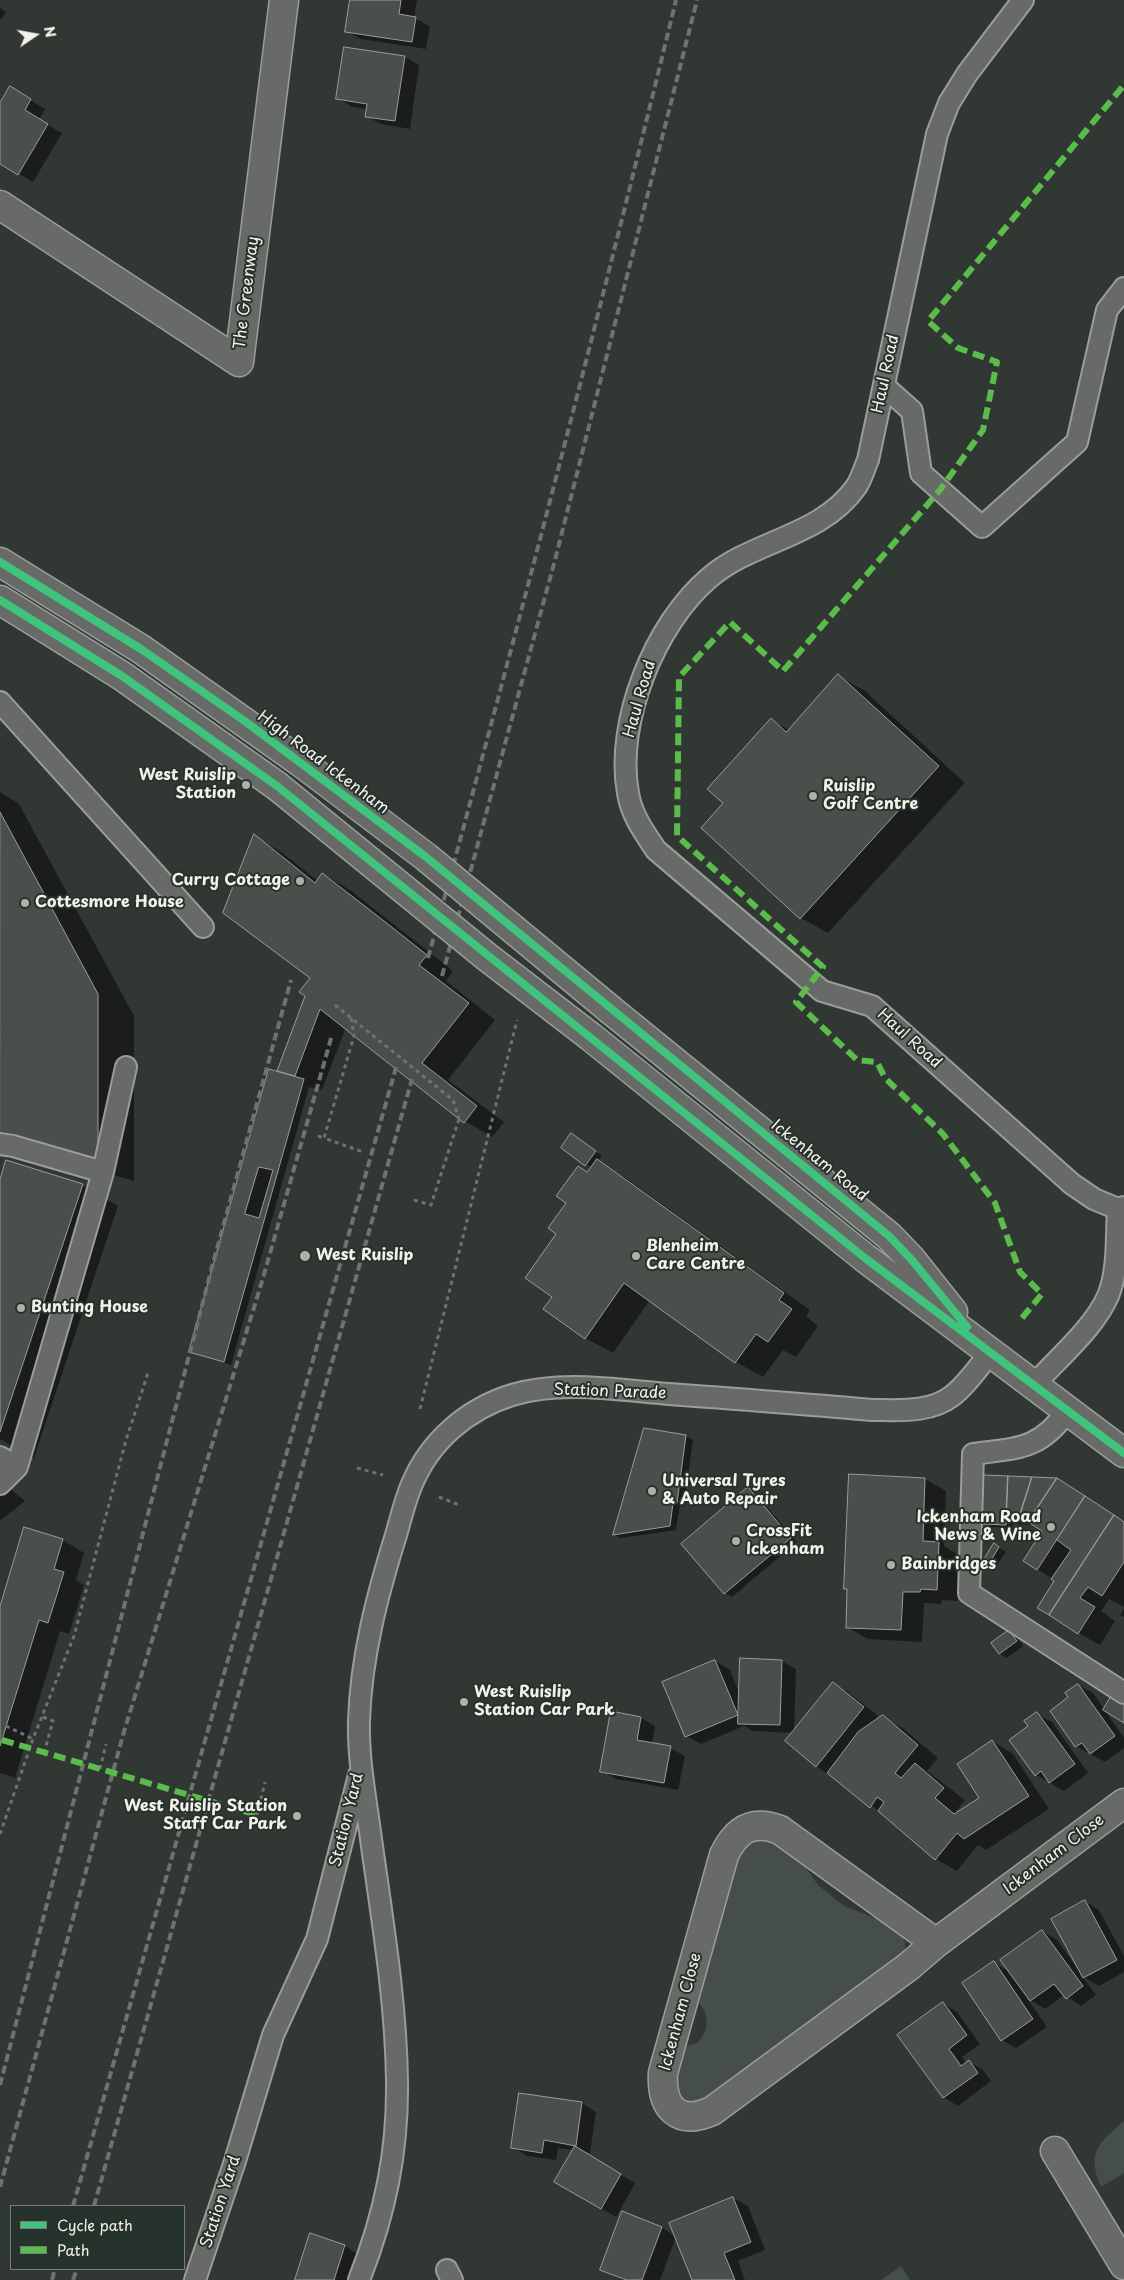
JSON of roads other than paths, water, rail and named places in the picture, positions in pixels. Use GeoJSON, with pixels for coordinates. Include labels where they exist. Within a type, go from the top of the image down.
{"type":"FeatureCollection","features":[{"type":"Feature","properties":{"kind":"main road","name":"The Greenway"},"geometry":{"type":"LineString","coordinates":[[0,205],[239,362],[284,0]]}},
{"type":"Feature","properties":{"kind":"main road","name":"High Road Ickenham"},"geometry":{"type":"LineString","coordinates":[[0,562],[141,649],[299,761],[426,858],[612,1011]]}},
{"type":"Feature","properties":{"kind":"main road","name":"Ickenham Road"},"geometry":{"type":"LineString","coordinates":[[0,600],[122,676],[277,786],[480,951],[591,1037],[865,1258],[1035,1384],[1124,1453]]}},
{"type":"Feature","properties":{"kind":"main road","name":"Ickenham Road"},"geometry":{"type":"LineString","coordinates":[[612,1011],[889,1236],[911,1259],[956,1316],[991,1352]]}},
{"type":"Feature","properties":{"kind":"main road","name":"Ickenham Close"},"geometry":{"type":"LineString","coordinates":[[936,1943],[780,1830],[770,1826],[758,1826],[738,1833],[724,1855],[663,2073],[662,2087],[666,2100],[672,2110],[681,2116],[692,2117],[712,2111],[908,1967],[936,1943],[1124,1803]]}},
{"type":"Feature","properties":{"kind":"main road"},"geometry":{"type":"LineString","coordinates":[[1055,2151],[1124,2265]]}},
{"type":"Feature","properties":{"kind":"lane","name":"Haul Road"},"geometry":{"type":"LineString","coordinates":[[1023,0],[967,74],[949,103],[937,134],[868,460],[857,487],[836,510],[809,527],[731,562],[710,577],[690,598],[657,644],[642,682],[630,722],[626,758],[628,793],[638,822],[656,850],[822,991],[872,1006],[1072,1184],[1094,1199],[1121,1208]]}},
{"type":"Feature","properties":{"kind":"lane"},"geometry":{"type":"LineString","coordinates":[[884,386],[912,411],[921,473],[982,528],[1077,442],[1107,310],[1124,288]]}},
{"type":"Feature","properties":{"kind":"lane"},"geometry":{"type":"LineString","coordinates":[[0,702],[204,926]]}},
{"type":"Feature","properties":{"kind":"lane"},"geometry":{"type":"LineString","coordinates":[[0,1484],[17,1468],[102,1172],[126,1067]]}},
{"type":"Feature","properties":{"kind":"lane"},"geometry":{"type":"LineString","coordinates":[[0,1144],[13,1146],[102,1172]]}},
{"type":"Feature","properties":{"kind":"lane"},"geometry":{"type":"LineString","coordinates":[[1035,1384],[1094,1319],[1108,1295],[1115,1266],[1121,1208]]}},
{"type":"Feature","properties":{"kind":"lane","name":"Station Parade"},"geometry":{"type":"LineString","coordinates":[[361,1766],[361,1681],[367,1640],[377,1599],[411,1486],[436,1444],[458,1423],[493,1402],[513,1395],[535,1390],[574,1388],[872,1410],[917,1409],[930,1407],[953,1396],[991,1352]]}},
{"type":"Feature","properties":{"kind":"lane"},"geometry":{"type":"LineString","coordinates":[[1068,1410],[1056,1428],[1032,1444],[1018,1448],[973,1454],[969,1593],[1124,1692]]}},
{"type":"Feature","properties":{"kind":"lane"},"geometry":{"type":"LineString","coordinates":[[0,1457],[17,1468]]}},
{"type":"Feature","properties":{"kind":"lane","name":"Station Yard"},"geometry":{"type":"LineString","coordinates":[[195,2280],[235,2161],[273,2035],[317,1939],[361,1766]]}},
{"type":"Feature","properties":{"kind":"lane","name":"Station Yard"},"geometry":{"type":"LineString","coordinates":[[359,2280],[387,2197],[394,2148],[397,2084],[393,1999],[361,1766]]}},
{"type":"Feature","properties":{"kind":"railway"},"geometry":{"type":"LineString","coordinates":[[428,958],[555,480],[676,0]]}},
{"type":"Feature","properties":{"kind":"railway"},"geometry":{"type":"LineString","coordinates":[[442,976],[555,560],[697,0]]}},
{"type":"Feature","properties":{"kind":"railway"},"geometry":{"type":"LineString","coordinates":[[0,2085],[212,1267],[291,980]]}},
{"type":"Feature","properties":{"kind":"railway"},"geometry":{"type":"LineString","coordinates":[[0,2187],[123,1735],[263,1278],[332,1035]]}},
{"type":"Feature","properties":{"kind":"railway"},"geometry":{"type":"LineString","coordinates":[[73,2205],[397,1064]]}},
{"type":"Feature","properties":{"kind":"railway"},"geometry":{"type":"LineString","coordinates":[[94,2205],[412,1079]]}},
{"type":"Feature","properties":{"kind":"railway"},"geometry":{"type":"LineString","coordinates":[[52,2280],[55,2270]]}},
{"type":"Feature","properties":{"kind":"railway"},"geometry":{"type":"LineString","coordinates":[[73,2280],[77,2270]]}},
{"type":"Feature","properties":{"kind":"place","name":"West Ruislip Station"},"geometry":{"type":"Point","coordinates":[246,785]}},
{"type":"Feature","properties":{"kind":"place","name":"Ruislip Golf Centre"},"geometry":{"type":"Point","coordinates":[813,796]}},
{"type":"Feature","properties":{"kind":"place","name":"Curry Cottage"},"geometry":{"type":"Point","coordinates":[300,881]}},
{"type":"Feature","properties":{"kind":"place","name":"Cottesmore House"},"geometry":{"type":"Point","coordinates":[25,903]}},
{"type":"Feature","properties":{"kind":"place","name":"West Ruislip"},"geometry":{"type":"Point","coordinates":[305,1256]}},
{"type":"Feature","properties":{"kind":"place","name":"Blenheim Care Centre"},"geometry":{"type":"Point","coordinates":[636,1256]}},
{"type":"Feature","properties":{"kind":"place","name":"Bunting House"},"geometry":{"type":"Point","coordinates":[21,1308]}},
{"type":"Feature","properties":{"kind":"place","name":"Universal Tyres & Auto Repair"},"geometry":{"type":"Point","coordinates":[652,1491]}},
{"type":"Feature","properties":{"kind":"place","name":"Ickenham Road News & Wine"},"geometry":{"type":"Point","coordinates":[1051,1527]}},
{"type":"Feature","properties":{"kind":"place","name":"CrossFit Ickenham"},"geometry":{"type":"Point","coordinates":[736,1541]}},
{"type":"Feature","properties":{"kind":"place","name":"Bainbridges"},"geometry":{"type":"Point","coordinates":[891,1565]}},
{"type":"Feature","properties":{"kind":"place","name":"West Ruislip Station Car Park"},"geometry":{"type":"Point","coordinates":[464,1702]}},
{"type":"Feature","properties":{"kind":"place","name":"West Ruislip Station Staff Car Park"},"geometry":{"type":"Point","coordinates":[297,1816]}}]}
